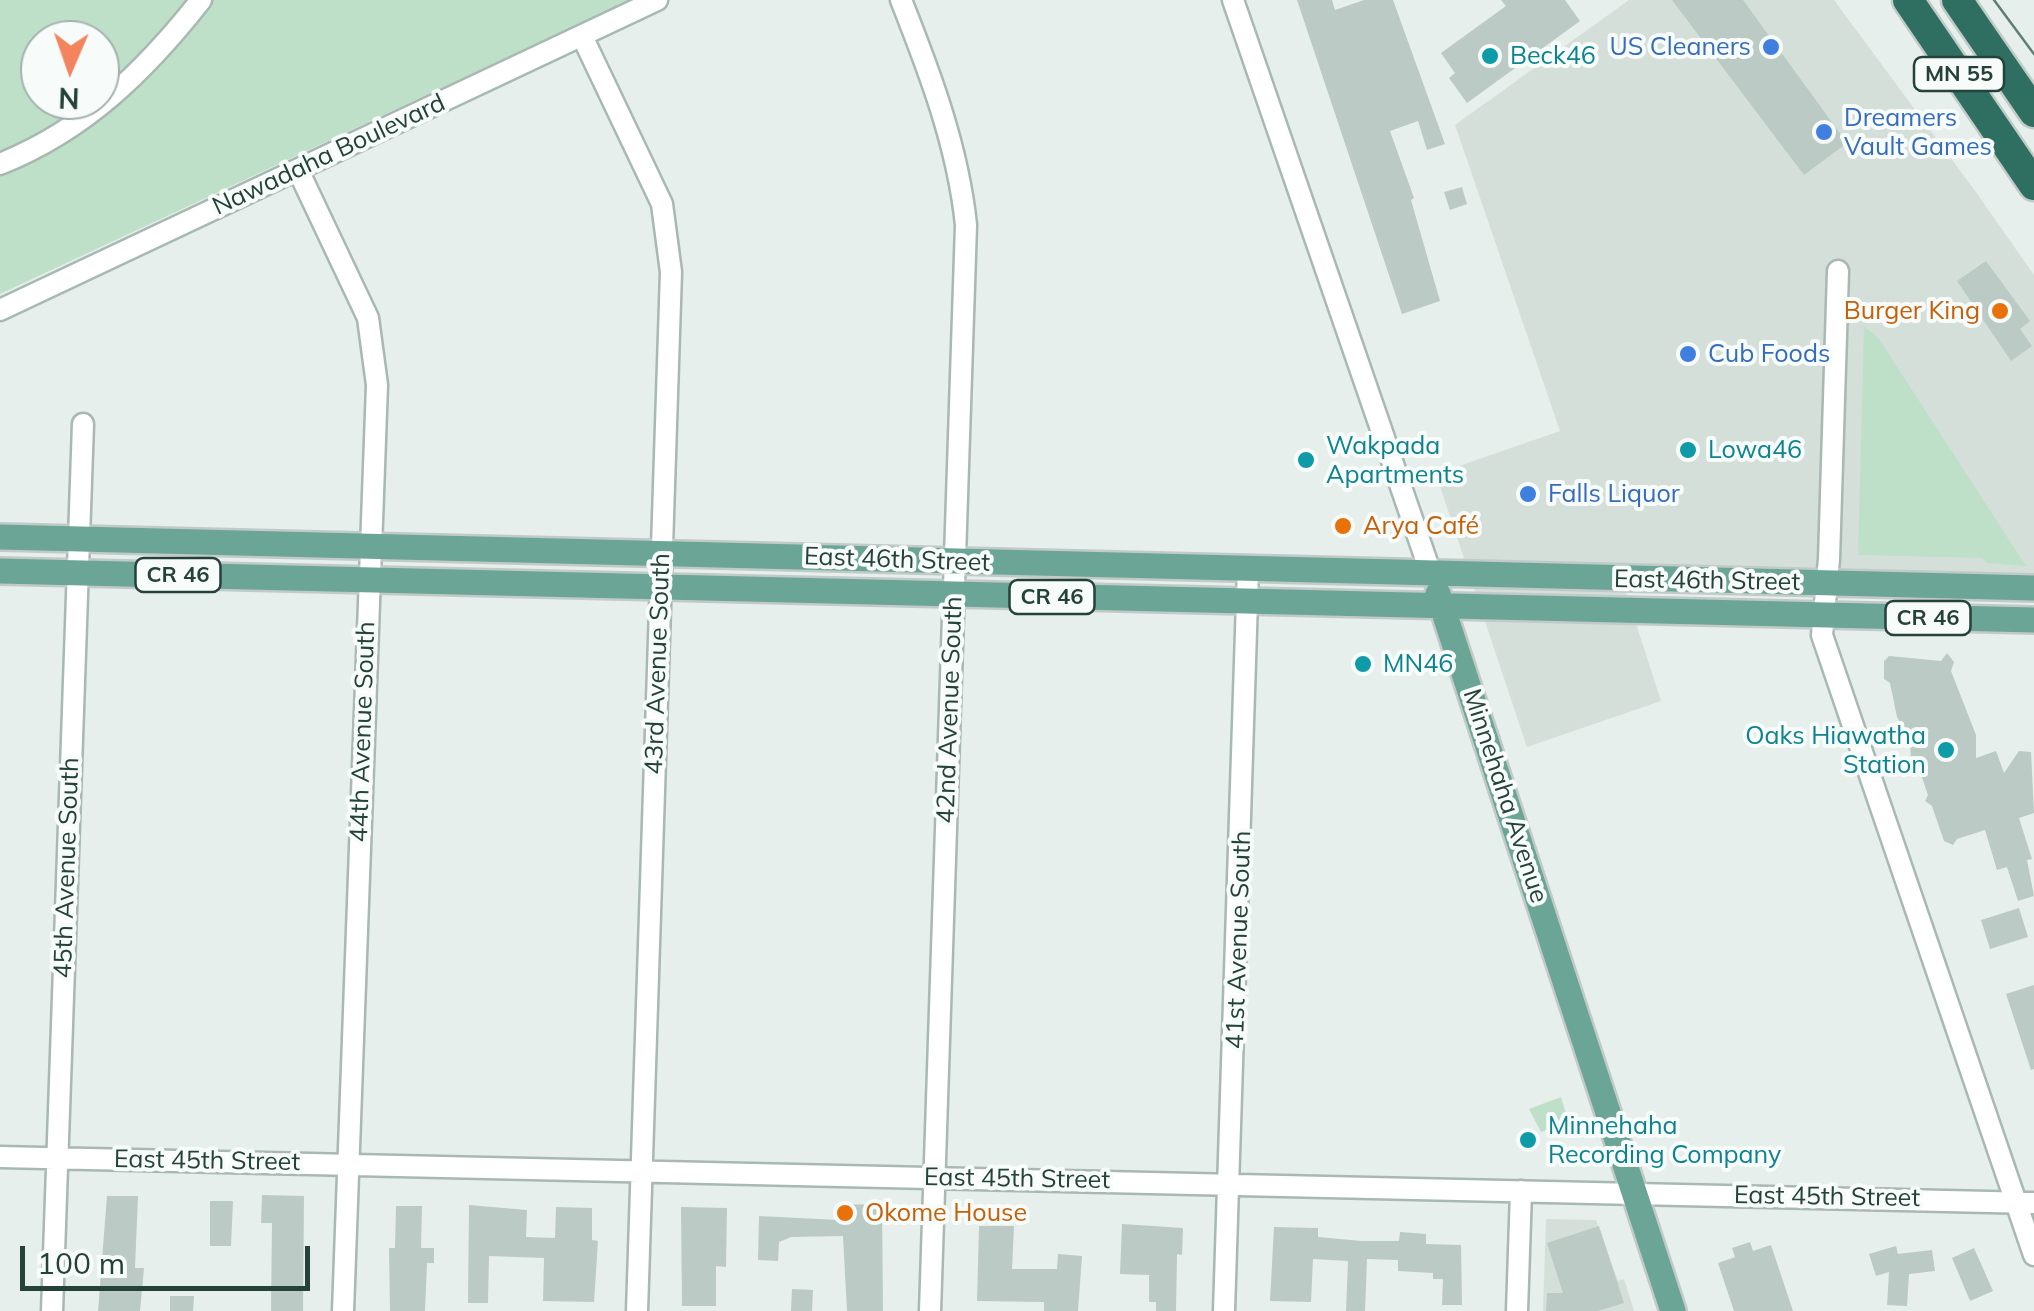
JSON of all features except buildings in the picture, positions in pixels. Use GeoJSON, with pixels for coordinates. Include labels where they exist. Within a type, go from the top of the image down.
{"type":"FeatureCollection","features":[{"type":"Feature","properties":{"kind":"highway","name":"MN 55"},"geometry":{"type":"LineString","coordinates":[[1908,0],[2034,185]]}},
{"type":"Feature","properties":{"kind":"highway","name":"MN 55"},"geometry":{"type":"LineString","coordinates":[[1957,0],[2034,112]]}},
{"type":"Feature","properties":{"kind":"main road","name":"East 46th Street"},"geometry":{"type":"LineString","coordinates":[[0,537],[2034,588]]}},
{"type":"Feature","properties":{"kind":"main road","name":"East 46th Street"},"geometry":{"type":"LineString","coordinates":[[0,571],[2034,620]]}},
{"type":"Feature","properties":{"kind":"main road","name":"Minnehaha Avenue"},"geometry":{"type":"LineString","coordinates":[[1431,574],[1673,1311]]}},
{"type":"Feature","properties":{"kind":"street"},"geometry":{"type":"LineString","coordinates":[[0,164],[56,138],[95,112],[130,82],[201,0]]}},
{"type":"Feature","properties":{"kind":"street","name":"Nawadaha Boulevard"},"geometry":{"type":"LineString","coordinates":[[0,310],[658,0]]}},
{"type":"Feature","properties":{"kind":"street","name":"42nd Avenue South"},"geometry":{"type":"LineString","coordinates":[[902,0],[950,136],[961,178],[966,225],[930,1311]]}},
{"type":"Feature","properties":{"kind":"street","name":"Minnehaha Avenue"},"geometry":{"type":"LineString","coordinates":[[1233,0],[1431,574]]}},
{"type":"Feature","properties":{"kind":"street","name":"43rd Avenue South"},"geometry":{"type":"LineString","coordinates":[[582,36],[662,204],[668,233],[662,554],[637,1311]]}},
{"type":"Feature","properties":{"kind":"street","name":"44th Avenue South"},"geometry":{"type":"LineString","coordinates":[[298,170],[368,318],[376,350],[343,1311]]}},
{"type":"Feature","properties":{"kind":"street"},"geometry":{"type":"LineString","coordinates":[[1838,271],[1822,635],[2024,1202],[2034,1255]]}},
{"type":"Feature","properties":{"kind":"street","name":"45th Avenue South"},"geometry":{"type":"LineString","coordinates":[[52,1311],[83,424]]}},
{"type":"Feature","properties":{"kind":"street","name":"41st Avenue South"},"geometry":{"type":"LineString","coordinates":[[1224,1311],[1248,569]]}},
{"type":"Feature","properties":{"kind":"street","name":"East 45th Street"},"geometry":{"type":"LineString","coordinates":[[0,1157],[2024,1202]]}},
{"type":"Feature","properties":{"kind":"street"},"geometry":{"type":"LineString","coordinates":[[1517,1311],[1521,1191]]}},
{"type":"Feature","properties":{"kind":"shaded area"},"geometry":{"type":"Polygon","coordinates":[[[1629,0],[1834,0],[2034,275],[2034,580],[1618,568],[1661,701],[1527,747],[1436,474],[1560,431],[1455,125],[1629,0]]]}},
{"type":"Feature","properties":{"kind":"shaded area"},"geometry":{"type":"Polygon","coordinates":[[[1546,1219],[1596,1220],[1618,1281],[1624,1279],[1634,1311],[1543,1311],[1546,1219]]]}},
{"type":"Feature","properties":{"kind":"green space"},"geometry":{"type":"Polygon","coordinates":[[[0,0],[630,0],[0,294],[0,0]]]}},
{"type":"Feature","properties":{"kind":"green space"},"geometry":{"type":"Polygon","coordinates":[[[1864,326],[1879,339],[2026,566],[1987,563],[1982,558],[1858,555],[1864,326]]]}},
{"type":"Feature","properties":{"kind":"green space"},"geometry":{"type":"Polygon","coordinates":[[[1561,1097],[1568,1121],[1541,1132],[1529,1109],[1561,1097]]]}},
{"type":"Feature","properties":{"kind":"tram line"},"geometry":{"type":"LineString","coordinates":[[1994,0],[2034,54]]}},
{"type":"Feature","properties":{"kind":"place","name":"US Cleaners"},"geometry":{"type":"Point","coordinates":[1771,47]}},
{"type":"Feature","properties":{"kind":"place","name":"Beck46"},"geometry":{"type":"Point","coordinates":[1490,56]}},
{"type":"Feature","properties":{"kind":"place","name":"Dreamers Vault Games"},"geometry":{"type":"Point","coordinates":[1824,132]}},
{"type":"Feature","properties":{"kind":"place","name":"Burger King"},"geometry":{"type":"Point","coordinates":[2000,311]}},
{"type":"Feature","properties":{"kind":"place","name":"Cub Foods"},"geometry":{"type":"Point","coordinates":[1688,354]}},
{"type":"Feature","properties":{"kind":"place","name":"Lowa46"},"geometry":{"type":"Point","coordinates":[1688,450]}},
{"type":"Feature","properties":{"kind":"place","name":"Wakpada Apartments"},"geometry":{"type":"Point","coordinates":[1306,460]}},
{"type":"Feature","properties":{"kind":"place","name":"Falls Liquor"},"geometry":{"type":"Point","coordinates":[1528,494]}},
{"type":"Feature","properties":{"kind":"place","name":"Arya Café"},"geometry":{"type":"Point","coordinates":[1343,526]}},
{"type":"Feature","properties":{"kind":"place","name":"MN46"},"geometry":{"type":"Point","coordinates":[1363,664]}},
{"type":"Feature","properties":{"kind":"place","name":"Oaks Hiawatha Station"},"geometry":{"type":"Point","coordinates":[1946,750]}},
{"type":"Feature","properties":{"kind":"place","name":"Minnehaha Recording Company"},"geometry":{"type":"Point","coordinates":[1528,1140]}},
{"type":"Feature","properties":{"kind":"place","name":"Okome House"},"geometry":{"type":"Point","coordinates":[845,1213]}}]}
